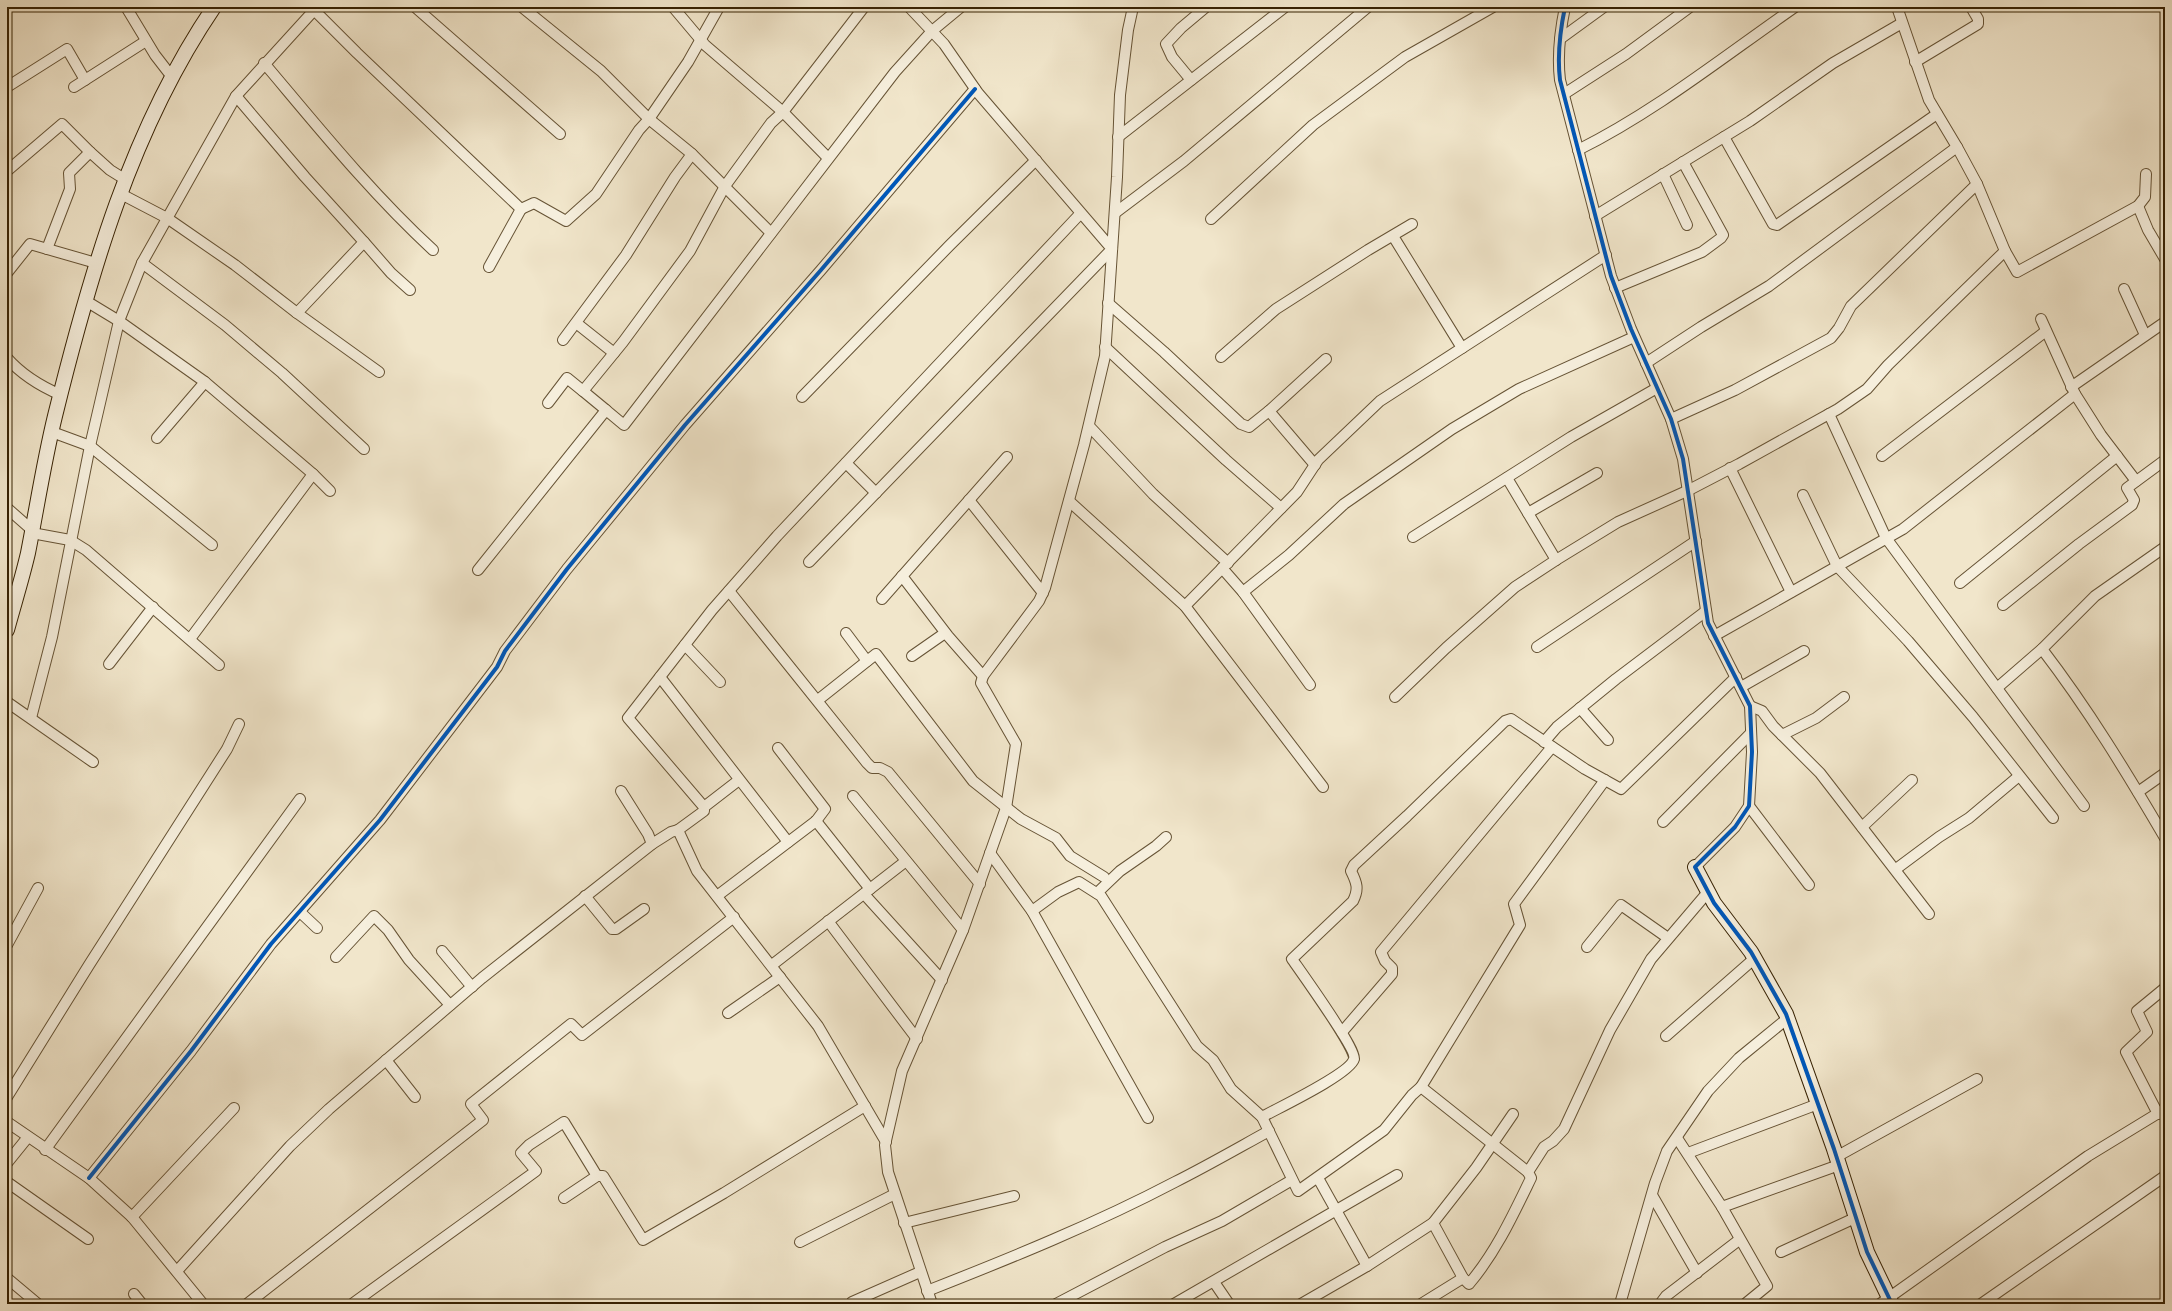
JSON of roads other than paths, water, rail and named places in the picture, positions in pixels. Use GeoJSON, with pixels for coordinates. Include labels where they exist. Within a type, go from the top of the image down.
{"type":"FeatureCollection","features":[{"type":"Feature","properties":{"kind":"street"},"geometry":{"type":"LineString","coordinates":[[126,7],[146,41],[172,77]]}},
{"type":"Feature","properties":{"kind":"street"},"geometry":{"type":"LineString","coordinates":[[8,620],[32,531],[60,395],[96,264],[120,194],[148,124],[192,39],[213,7]]}},
{"type":"Feature","properties":{"kind":"street"},"geometry":{"type":"LineString","coordinates":[[415,7],[560,134]]}},
{"type":"Feature","properties":{"kind":"street"},"geometry":{"type":"LineString","coordinates":[[522,7],[601,72],[649,119],[692,154],[771,233]]}},
{"type":"Feature","properties":{"kind":"street"},"geometry":{"type":"LineString","coordinates":[[673,7],[701,40],[783,112],[828,158]]}},
{"type":"Feature","properties":{"kind":"street"},"geometry":{"type":"LineString","coordinates":[[489,267],[521,209],[534,203],[566,221],[596,194],[639,130],[649,119],[701,40],[719,7]]}},
{"type":"Feature","properties":{"kind":"street"},"geometry":{"type":"LineString","coordinates":[[583,391],[614,353],[690,251],[725,186],[771,123],[783,112],[864,7]]}},
{"type":"Feature","properties":{"kind":"street"},"geometry":{"type":"LineString","coordinates":[[909,7],[944,44],[975,89],[1080,214],[1112,249]]}},
{"type":"Feature","properties":{"kind":"street"},"geometry":{"type":"LineString","coordinates":[[548,403],[567,378],[624,425],[895,72],[932,31],[961,7]]}},
{"type":"Feature","properties":{"kind":"street"},"geometry":{"type":"LineString","coordinates":[[932,1304],[920,1272],[888,1172],[886,1142],[902,1071],[963,930],[1006,808],[1016,744],[985,690],[982,683],[983,676],[1043,593],[1089,426],[1105,347],[1115,213],[1120,95],[1128,30],[1133,7]]}},
{"type":"Feature","properties":{"kind":"street"},"geometry":{"type":"LineString","coordinates":[[1191,80],[1172,57],[1166,44],[1180,28],[1206,7]]}},
{"type":"Feature","properties":{"kind":"street"},"geometry":{"type":"LineString","coordinates":[[1118,137],[1285,7]]}},
{"type":"Feature","properties":{"kind":"street"},"geometry":{"type":"LineString","coordinates":[[1115,213],[1184,161],[1368,7]]}},
{"type":"Feature","properties":{"kind":"street"},"geometry":{"type":"LineString","coordinates":[[1211,219],[1313,125],[1405,57],[1492,7]]}},
{"type":"Feature","properties":{"kind":"street"},"geometry":{"type":"LineString","coordinates":[[1565,7],[1558,61],[1564,94],[1595,216],[1615,288],[1634,337],[1671,420],[1684,459],[1708,623],[1750,706],[1752,752],[1749,806],[1735,827],[1695,867],[1714,903],[1755,958],[1788,1018],[1855,1218],[1887,1302],[2088,1156],[2162,1112],[2126,1052],[2147,1032],[2137,1012],[2165,988]]}},
{"type":"Feature","properties":{"kind":"street"},"geometry":{"type":"LineString","coordinates":[[1560,39],[1604,7]]}},
{"type":"Feature","properties":{"kind":"street"},"geometry":{"type":"LineString","coordinates":[[1564,94],[1626,54],[1690,7]]}},
{"type":"Feature","properties":{"kind":"street"},"geometry":{"type":"LineString","coordinates":[[1578,150],[1611,134],[1667,99],[1795,7]]}},
{"type":"Feature","properties":{"kind":"street"},"geometry":{"type":"LineString","coordinates":[[1897,7],[1929,100],[1958,147],[1977,184],[2005,251],[2017,272],[2138,206],[2145,197],[2146,174]]}},
{"type":"Feature","properties":{"kind":"street"},"geometry":{"type":"LineString","coordinates":[[1915,62],[1978,24],[1978,19],[1971,7]]}},
{"type":"Feature","properties":{"kind":"street"},"geometry":{"type":"LineString","coordinates":[[31,718],[52,637],[70,540],[119,321],[142,263],[236,96],[264,63],[316,8],[357,53],[521,209]]}},
{"type":"Feature","properties":{"kind":"street"},"geometry":{"type":"LineString","coordinates":[[1595,216],[1724,137],[1833,63],[1902,23]]}},
{"type":"Feature","properties":{"kind":"street"},"geometry":{"type":"LineString","coordinates":[[74,87],[146,41]]}},
{"type":"Feature","properties":{"kind":"street"},"geometry":{"type":"LineString","coordinates":[[7,87],[67,49],[86,80]]}},
{"type":"Feature","properties":{"kind":"street"},"geometry":{"type":"LineString","coordinates":[[264,63],[318,127],[405,224],[432,250]]}},
{"type":"Feature","properties":{"kind":"street"},"geometry":{"type":"LineString","coordinates":[[89,1178],[192,1051],[271,944],[380,820],[497,667],[504,651],[606,521],[685,425],[821,270],[975,89]]}},
{"type":"Feature","properties":{"kind":"street"},"geometry":{"type":"LineString","coordinates":[[236,96],[305,177],[391,273],[410,290]]}},
{"type":"Feature","properties":{"kind":"street"},"geometry":{"type":"LineString","coordinates":[[1724,137],[1773,224],[1777,225],[1937,114]]}},
{"type":"Feature","properties":{"kind":"street"},"geometry":{"type":"LineString","coordinates":[[7,171],[62,124],[110,170],[126,180]]}},
{"type":"Feature","properties":{"kind":"street"},"geometry":{"type":"LineString","coordinates":[[1646,363],[1701,327],[1769,286],[1958,147]]}},
{"type":"Feature","properties":{"kind":"street"},"geometry":{"type":"LineString","coordinates":[[47,249],[70,189],[69,173],[90,152]]}},
{"type":"Feature","properties":{"kind":"street"},"geometry":{"type":"LineString","coordinates":[[563,340],[626,255],[675,177],[692,154]]}},
{"type":"Feature","properties":{"kind":"street"},"geometry":{"type":"LineString","coordinates":[[802,397],[950,245],[1036,160]]}},
{"type":"Feature","properties":{"kind":"street"},"geometry":{"type":"LineString","coordinates":[[1615,288],[1702,252],[1722,238],[1723,235],[1683,162]]}},
{"type":"Feature","properties":{"kind":"street"},"geometry":{"type":"LineString","coordinates":[[1663,174],[1687,225]]}},
{"type":"Feature","properties":{"kind":"street"},"geometry":{"type":"LineString","coordinates":[[1671,420],[1734,390],[1831,338],[1839,328],[1851,306],[1977,184]]}},
{"type":"Feature","properties":{"kind":"street"},"geometry":{"type":"LineString","coordinates":[[120,194],[167,218],[235,265],[297,313],[379,372]]}},
{"type":"Feature","properties":{"kind":"street"},"geometry":{"type":"LineString","coordinates":[[2138,206],[2148,230],[2165,259]]}},
{"type":"Feature","properties":{"kind":"street"},"geometry":{"type":"LineString","coordinates":[[704,807],[628,718],[729,591],[846,463],[1080,214]]}},
{"type":"Feature","properties":{"kind":"street"},"geometry":{"type":"LineString","coordinates":[[1221,357],[1276,309],[1412,224]]}},
{"type":"Feature","properties":{"kind":"street"},"geometry":{"type":"LineString","coordinates":[[1393,236],[1462,348]]}},
{"type":"Feature","properties":{"kind":"street"},"geometry":{"type":"LineString","coordinates":[[297,313],[364,242]]}},
{"type":"Feature","properties":{"kind":"street"},"geometry":{"type":"LineString","coordinates":[[7,273],[30,244],[96,264]]}},
{"type":"Feature","properties":{"kind":"street"},"geometry":{"type":"LineString","coordinates":[[810,562],[1112,249]]}},
{"type":"Feature","properties":{"kind":"street"},"geometry":{"type":"LineString","coordinates":[[1395,698],[1446,648],[1515,587],[1556,560],[1618,522],[1689,490],[1829,414],[1866,389],[1888,365],[2005,251]]}},
{"type":"Feature","properties":{"kind":"street"},"geometry":{"type":"LineString","coordinates":[[1185,606],[1297,492],[1315,465],[1380,401],[1606,255]]}},
{"type":"Feature","properties":{"kind":"street"},"geometry":{"type":"LineString","coordinates":[[142,263],[225,325],[282,373],[364,449]]}},
{"type":"Feature","properties":{"kind":"street"},"geometry":{"type":"LineString","coordinates":[[2124,290],[2145,335]]}},
{"type":"Feature","properties":{"kind":"street"},"geometry":{"type":"LineString","coordinates":[[86,301],[119,321],[205,382],[313,474],[330,491]]}},
{"type":"Feature","properties":{"kind":"street"},"geometry":{"type":"LineString","coordinates":[[1108,303],[1164,352],[1241,424],[1249,428],[1326,359]]}},
{"type":"Feature","properties":{"kind":"street"},"geometry":{"type":"LineString","coordinates":[[2041,319],[2073,390],[2117,456],[2136,481]]}},
{"type":"Feature","properties":{"kind":"street"},"geometry":{"type":"LineString","coordinates":[[1714,636],[1903,529],[1923,515],[2073,390],[2145,335],[2165,322]]}},
{"type":"Feature","properties":{"kind":"street"},"geometry":{"type":"LineString","coordinates":[[580,326],[614,353]]}},
{"type":"Feature","properties":{"kind":"street"},"geometry":{"type":"LineString","coordinates":[[1882,456],[2046,331]]}},
{"type":"Feature","properties":{"kind":"street"},"geometry":{"type":"LineString","coordinates":[[1243,592],[1289,555],[1344,504],[1452,429],[1519,390],[1634,337]]}},
{"type":"Feature","properties":{"kind":"street"},"geometry":{"type":"LineString","coordinates":[[1105,347],[1220,455],[1281,508]]}},
{"type":"Feature","properties":{"kind":"street"},"geometry":{"type":"LineString","coordinates":[[7,358],[25,375],[45,388],[60,395]]}},
{"type":"Feature","properties":{"kind":"street"},"geometry":{"type":"LineString","coordinates":[[157,438],[205,382]]}},
{"type":"Feature","properties":{"kind":"street"},"geometry":{"type":"LineString","coordinates":[[1413,537],[1571,437],[1657,388]]}},
{"type":"Feature","properties":{"kind":"street"},"geometry":{"type":"LineString","coordinates":[[478,570],[606,410]]}},
{"type":"Feature","properties":{"kind":"street"},"geometry":{"type":"LineString","coordinates":[[1269,411],[1315,465]]}},
{"type":"Feature","properties":{"kind":"street"},"geometry":{"type":"LineString","coordinates":[[1829,414],[1886,538],[2084,806]]}},
{"type":"Feature","properties":{"kind":"street"},"geometry":{"type":"LineString","coordinates":[[1089,426],[1153,494],[1225,566],[1310,685]]}},
{"type":"Feature","properties":{"kind":"street"},"geometry":{"type":"LineString","coordinates":[[52,432],[90,446],[212,545]]}},
{"type":"Feature","properties":{"kind":"street"},"geometry":{"type":"LineString","coordinates":[[1960,583],[2117,456]]}},
{"type":"Feature","properties":{"kind":"street"},"geometry":{"type":"LineString","coordinates":[[882,599],[1007,457]]}},
{"type":"Feature","properties":{"kind":"street"},"geometry":{"type":"LineString","coordinates":[[2003,605],[2132,504],[2134,500],[2127,488],[2165,460]]}},
{"type":"Feature","properties":{"kind":"street"},"geometry":{"type":"LineString","coordinates":[[846,463],[876,493]]}},
{"type":"Feature","properties":{"kind":"street"},"geometry":{"type":"LineString","coordinates":[[1730,468],[1791,592]]}},
{"type":"Feature","properties":{"kind":"street"},"geometry":{"type":"LineString","coordinates":[[1528,513],[1597,473]]}},
{"type":"Feature","properties":{"kind":"street"},"geometry":{"type":"LineString","coordinates":[[190,639],[313,474]]}},
{"type":"Feature","properties":{"kind":"street"},"geometry":{"type":"LineString","coordinates":[[1507,478],[1556,560]]}},
{"type":"Feature","properties":{"kind":"street"},"geometry":{"type":"LineString","coordinates":[[1803,495],[1837,566],[1908,641],[2053,818]]}},
{"type":"Feature","properties":{"kind":"street"},"geometry":{"type":"LineString","coordinates":[[969,500],[1043,593]]}},
{"type":"Feature","properties":{"kind":"street"},"geometry":{"type":"LineString","coordinates":[[1069,501],[1185,606],[1324,787]]}},
{"type":"Feature","properties":{"kind":"street"},"geometry":{"type":"LineString","coordinates":[[7,508],[32,531],[70,540],[86,550],[219,665]]}},
{"type":"Feature","properties":{"kind":"street"},"geometry":{"type":"LineString","coordinates":[[1537,647],[1696,541]]}},
{"type":"Feature","properties":{"kind":"street"},"geometry":{"type":"LineString","coordinates":[[1997,688],[2042,649],[2095,596],[2165,547]]}},
{"type":"Feature","properties":{"kind":"street"},"geometry":{"type":"LineString","coordinates":[[902,576],[945,633],[983,676]]}},
{"type":"Feature","properties":{"kind":"street"},"geometry":{"type":"LineString","coordinates":[[729,591],[818,700],[867,763],[872,768],[880,768],[888,772],[980,884]]}},
{"type":"Feature","properties":{"kind":"street"},"geometry":{"type":"LineString","coordinates":[[109,664],[152,607]]}},
{"type":"Feature","properties":{"kind":"street"},"geometry":{"type":"LineString","coordinates":[[1342,1032],[1392,974],[1392,968],[1385,961],[1381,952],[1548,744],[1557,728],[1580,708],[1706,610]]}},
{"type":"Feature","properties":{"kind":"street"},"geometry":{"type":"LineString","coordinates":[[846,633],[867,661]]}},
{"type":"Feature","properties":{"kind":"street"},"geometry":{"type":"LineString","coordinates":[[912,656],[945,633]]}},
{"type":"Feature","properties":{"kind":"street"},"geometry":{"type":"LineString","coordinates":[[685,645],[720,682]]}},
{"type":"Feature","properties":{"kind":"street"},"geometry":{"type":"LineString","coordinates":[[2042,649],[2068,683],[2138,792],[2165,838]]}},
{"type":"Feature","properties":{"kind":"street"},"geometry":{"type":"LineString","coordinates":[[1741,687],[1804,651]]}},
{"type":"Feature","properties":{"kind":"street"},"geometry":{"type":"LineString","coordinates":[[818,700],[876,654],[973,781],[1020,819],[1056,838],[1070,856],[1104,877]]}},
{"type":"Feature","properties":{"kind":"street"},"geometry":{"type":"LineString","coordinates":[[660,677],[788,842]]}},
{"type":"Feature","properties":{"kind":"street"},"geometry":{"type":"LineString","coordinates":[[1262,1117],[1338,1075],[1353,1062],[1355,1054],[1342,1032],[1292,958],[1353,901],[1358,893],[1358,885],[1351,871],[1354,865],[1505,721],[1511,719],[1548,744],[1621,789],[1736,677]]}},
{"type":"Feature","properties":{"kind":"street"},"geometry":{"type":"LineString","coordinates":[[1782,735],[1816,718],[1844,697]]}},
{"type":"Feature","properties":{"kind":"street"},"geometry":{"type":"LineString","coordinates":[[7,702],[93,762]]}},
{"type":"Feature","properties":{"kind":"street"},"geometry":{"type":"LineString","coordinates":[[1750,706],[1762,711],[1782,735],[1820,773],[1930,914]]}},
{"type":"Feature","properties":{"kind":"street"},"geometry":{"type":"LineString","coordinates":[[1580,708],[1608,740]]}},
{"type":"Feature","properties":{"kind":"street"},"geometry":{"type":"LineString","coordinates":[[7,1097],[89,965],[227,749],[239,724]]}},
{"type":"Feature","properties":{"kind":"street"},"geometry":{"type":"LineString","coordinates":[[1662,822],[1751,733]]}},
{"type":"Feature","properties":{"kind":"street"},"geometry":{"type":"LineString","coordinates":[[717,896],[816,821],[825,809],[778,748]]}},
{"type":"Feature","properties":{"kind":"street"},"geometry":{"type":"LineString","coordinates":[[2138,792],[2165,773]]}},
{"type":"Feature","properties":{"kind":"street"},"geometry":{"type":"LineString","coordinates":[[1896,869],[1939,837],[1969,818],[2019,776]]}},
{"type":"Feature","properties":{"kind":"street"},"geometry":{"type":"LineString","coordinates":[[176,1271],[290,1146],[329,1109],[450,1005],[585,896],[652,844],[671,832],[678,830],[704,811],[704,807],[739,780]]}},
{"type":"Feature","properties":{"kind":"street"},"geometry":{"type":"LineString","coordinates":[[1032,911],[1058,892],[1079,882],[1102,896],[1196,1046],[1213,1060],[1231,1089],[1262,1117],[1298,1191],[1384,1130],[1412,1095],[1421,1087],[1520,925],[1514,904],[1605,780]]}},
{"type":"Feature","properties":{"kind":"street"},"geometry":{"type":"LineString","coordinates":[[1862,827],[1912,780]]}},
{"type":"Feature","properties":{"kind":"street"},"geometry":{"type":"LineString","coordinates":[[621,791],[648,834],[652,844]]}},
{"type":"Feature","properties":{"kind":"street"},"geometry":{"type":"LineString","coordinates":[[853,796],[963,930]]}},
{"type":"Feature","properties":{"kind":"street"},"geometry":{"type":"LineString","coordinates":[[45,1150],[300,799]]}},
{"type":"Feature","properties":{"kind":"street"},"geometry":{"type":"LineString","coordinates":[[1749,806],[1809,885]]}},
{"type":"Feature","properties":{"kind":"street"},"geometry":{"type":"LineString","coordinates":[[816,821],[867,891],[942,980]]}},
{"type":"Feature","properties":{"kind":"street"},"geometry":{"type":"LineString","coordinates":[[678,830],[697,871],[772,965],[818,1026],[886,1142]]}},
{"type":"Feature","properties":{"kind":"street"},"geometry":{"type":"LineString","coordinates":[[1098,893],[1120,871],[1156,846],[1166,837]]}},
{"type":"Feature","properties":{"kind":"street"},"geometry":{"type":"LineString","coordinates":[[990,854],[1032,911],[1148,1118]]}},
{"type":"Feature","properties":{"kind":"street"},"geometry":{"type":"LineString","coordinates":[[772,965],[906,861]]}},
{"type":"Feature","properties":{"kind":"street"},"geometry":{"type":"LineString","coordinates":[[7,945],[38,888]]}},
{"type":"Feature","properties":{"kind":"street"},"geometry":{"type":"LineString","coordinates":[[1528,1172],[1544,1147],[1553,1141],[1564,1129],[1610,1030],[1651,959],[1708,892]]}},
{"type":"Feature","properties":{"kind":"street"},"geometry":{"type":"LineString","coordinates":[[585,896],[612,929],[616,929],[644,909]]}},
{"type":"Feature","properties":{"kind":"street"},"geometry":{"type":"LineString","coordinates":[[1587,947],[1621,905],[1668,938]]}},
{"type":"Feature","properties":{"kind":"street"},"geometry":{"type":"LineString","coordinates":[[300,912],[318,928]]}},
{"type":"Feature","properties":{"kind":"street"},"geometry":{"type":"LineString","coordinates":[[336,957],[374,916],[388,930],[409,960],[450,1005]]}},
{"type":"Feature","properties":{"kind":"street"},"geometry":{"type":"LineString","coordinates":[[247,1304],[483,1120],[471,1104],[500,1080],[572,1024],[582,1035],[734,917]]}},
{"type":"Feature","properties":{"kind":"street"},"geometry":{"type":"LineString","coordinates":[[828,921],[916,1039]]}},
{"type":"Feature","properties":{"kind":"street"},"geometry":{"type":"LineString","coordinates":[[442,951],[472,987]]}},
{"type":"Feature","properties":{"kind":"street"},"geometry":{"type":"LineString","coordinates":[[1666,1036],[1755,958]]}},
{"type":"Feature","properties":{"kind":"street"},"geometry":{"type":"LineString","coordinates":[[728,1014],[780,977]]}},
{"type":"Feature","properties":{"kind":"street"},"geometry":{"type":"LineString","coordinates":[[1620,1304],[1652,1195],[1668,1152],[1708,1091],[1740,1058],[1788,1018]]}},
{"type":"Feature","properties":{"kind":"street"},"geometry":{"type":"LineString","coordinates":[[386,1060],[415,1097]]}},
{"type":"Feature","properties":{"kind":"street"},"geometry":{"type":"LineString","coordinates":[[1722,1207],[1837,1161],[1977,1079]]}},
{"type":"Feature","properties":{"kind":"street"},"geometry":{"type":"LineString","coordinates":[[1421,1087],[1494,1142],[1528,1172],[1531,1178],[1487,1262],[1469,1284],[1463,1278],[1433,1223]]}},
{"type":"Feature","properties":{"kind":"street"},"geometry":{"type":"LineString","coordinates":[[1688,1153],[1818,1104]]}},
{"type":"Feature","properties":{"kind":"street"},"geometry":{"type":"LineString","coordinates":[[564,1198],[597,1176],[603,1176],[643,1240],[724,1193],[865,1106]]}},
{"type":"Feature","properties":{"kind":"street"},"geometry":{"type":"LineString","coordinates":[[132,1217],[234,1108]]}},
{"type":"Feature","properties":{"kind":"street"},"geometry":{"type":"LineString","coordinates":[[1301,1304],[1367,1266],[1433,1223],[1454,1199],[1512,1114]]}},
{"type":"Feature","properties":{"kind":"street"},"geometry":{"type":"LineString","coordinates":[[7,1122],[45,1150],[89,1178],[132,1217],[203,1304]]}},
{"type":"Feature","properties":{"kind":"street"},"geometry":{"type":"LineString","coordinates":[[352,1304],[536,1171],[521,1153],[529,1145],[564,1122],[597,1176]]}},
{"type":"Feature","properties":{"kind":"street"},"geometry":{"type":"LineString","coordinates":[[927,1291],[1012,1257],[1094,1221],[1175,1183],[1269,1131]]}},
{"type":"Feature","properties":{"kind":"street"},"geometry":{"type":"LineString","coordinates":[[7,1163],[28,1137]]}},
{"type":"Feature","properties":{"kind":"street"},"geometry":{"type":"LineString","coordinates":[[1677,1138],[1722,1207],[1739,1240],[1767,1286],[1745,1304]]}},
{"type":"Feature","properties":{"kind":"street"},"geometry":{"type":"LineString","coordinates":[[1174,1304],[1397,1175]]}},
{"type":"Feature","properties":{"kind":"street"},"geometry":{"type":"LineString","coordinates":[[1980,1304],[2165,1176]]}},
{"type":"Feature","properties":{"kind":"street"},"geometry":{"type":"LineString","coordinates":[[1318,1178],[1367,1266]]}},
{"type":"Feature","properties":{"kind":"street"},"geometry":{"type":"LineString","coordinates":[[1056,1304],[1165,1247],[1222,1221],[1292,1180]]}},
{"type":"Feature","properties":{"kind":"street"},"geometry":{"type":"LineString","coordinates":[[7,1182],[88,1239]]}},
{"type":"Feature","properties":{"kind":"street"},"geometry":{"type":"LineString","coordinates":[[800,1242],[895,1194]]}},
{"type":"Feature","properties":{"kind":"street"},"geometry":{"type":"LineString","coordinates":[[1652,1195],[1697,1273]]}},
{"type":"Feature","properties":{"kind":"street"},"geometry":{"type":"LineString","coordinates":[[904,1223],[1014,1196]]}},
{"type":"Feature","properties":{"kind":"street"},"geometry":{"type":"LineString","coordinates":[[1781,1252],[1855,1218]]}},
{"type":"Feature","properties":{"kind":"street"},"geometry":{"type":"LineString","coordinates":[[1660,1304],[1666,1296],[1739,1240]]}},
{"type":"Feature","properties":{"kind":"street"},"geometry":{"type":"LineString","coordinates":[[852,1302],[920,1272]]}},
{"type":"Feature","properties":{"kind":"street"},"geometry":{"type":"LineString","coordinates":[[7,1278],[38,1304]]}},
{"type":"Feature","properties":{"kind":"street"},"geometry":{"type":"LineString","coordinates":[[1421,1304],[1463,1278]]}},
{"type":"Feature","properties":{"kind":"street"},"geometry":{"type":"LineString","coordinates":[[1214,1282],[1229,1304]]}},
{"type":"Feature","properties":{"kind":"street"},"geometry":{"type":"LineString","coordinates":[[134,1294],[142,1304]]}}]}
